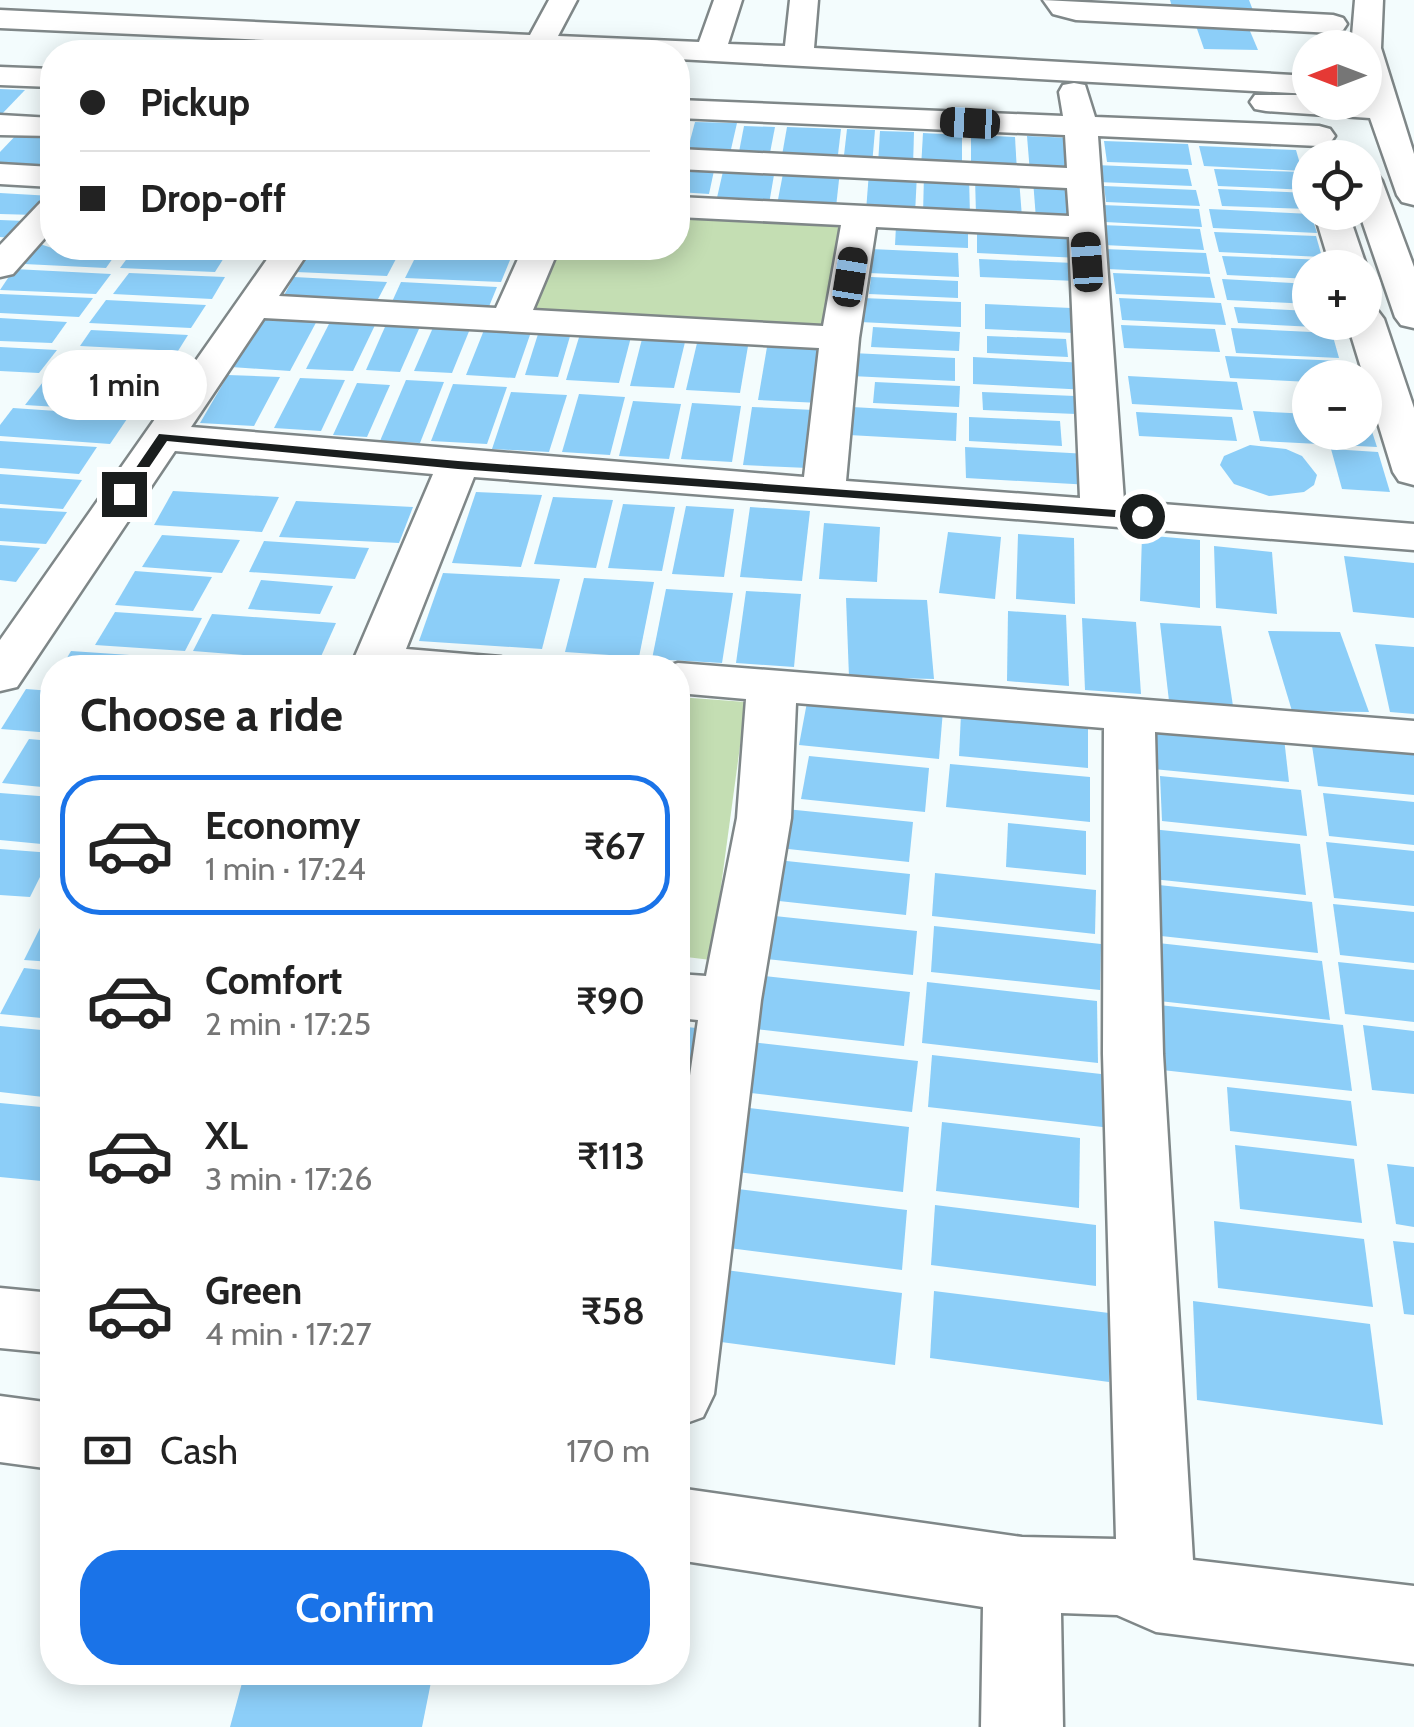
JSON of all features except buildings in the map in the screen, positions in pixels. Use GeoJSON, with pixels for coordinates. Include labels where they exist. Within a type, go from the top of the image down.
{"type":"FeatureCollection","features":[{"type":"Feature","properties":{"kind":"street"},"geometry":{"type":"LineString","coordinates":[[541,40],[564,0]]}},
{"type":"Feature","properties":{"kind":"street"},"geometry":{"type":"LineString","coordinates":[[710,52],[728,0]]}},
{"type":"Feature","properties":{"kind":"street"},"geometry":{"type":"LineString","coordinates":[[798,56],[804,0]]}},
{"type":"Feature","properties":{"kind":"street"},"geometry":{"type":"LineString","coordinates":[[1056,0],[1063,8],[1076,11],[1333,24]]}},
{"type":"Feature","properties":{"kind":"street"},"geometry":{"type":"LineString","coordinates":[[1368,30],[1370,0]]}},
{"type":"Feature","properties":{"kind":"street"},"geometry":{"type":"LineString","coordinates":[[0,19],[453,40]]}},
{"type":"Feature","properties":{"kind":"street"},"geometry":{"type":"LineString","coordinates":[[0,38],[40,43]]}},
{"type":"Feature","properties":{"kind":"street"},"geometry":{"type":"LineString","coordinates":[[1382,48],[1398,49]]}},
{"type":"Feature","properties":{"kind":"street"},"geometry":{"type":"LineString","coordinates":[[690,51],[1292,84]]}},
{"type":"Feature","properties":{"kind":"street"},"geometry":{"type":"LineString","coordinates":[[690,73],[1074,90],[1292,111]]}},
{"type":"Feature","properties":{"kind":"street"},"geometry":{"type":"LineString","coordinates":[[0,76],[40,77]]}},
{"type":"Feature","properties":{"kind":"street"},"geometry":{"type":"LineString","coordinates":[[1074,90],[1080,128],[1103,512]]}},
{"type":"Feature","properties":{"kind":"street"},"geometry":{"type":"LineString","coordinates":[[690,110],[1080,128],[1292,146]]}},
{"type":"Feature","properties":{"kind":"street"},"geometry":{"type":"LineString","coordinates":[[1321,140],[1353,120]]}},
{"type":"Feature","properties":{"kind":"street"},"geometry":{"type":"LineString","coordinates":[[1360,120],[1414,195]]}},
{"type":"Feature","properties":{"kind":"street"},"geometry":{"type":"LineString","coordinates":[[0,124],[40,126]]}},
{"type":"Feature","properties":{"kind":"street"},"geometry":{"type":"LineString","coordinates":[[690,160],[1082,179]]}},
{"type":"Feature","properties":{"kind":"street"},"geometry":{"type":"LineString","coordinates":[[0,174],[40,176]]}},
{"type":"Feature","properties":{"kind":"street"},"geometry":{"type":"LineString","coordinates":[[690,208],[1084,227]]}},
{"type":"Feature","properties":{"kind":"street"},"geometry":{"type":"LineString","coordinates":[[824,489],[840,338],[860,216]]}},
{"type":"Feature","properties":{"kind":"street"},"geometry":{"type":"LineString","coordinates":[[0,266],[40,223]]}},
{"type":"Feature","properties":{"kind":"street"},"geometry":{"type":"LineString","coordinates":[[1382,228],[1414,317]]}},
{"type":"Feature","properties":{"kind":"street"},"geometry":{"type":"LineString","coordinates":[[9,650],[164,437],[285,260]]}},
{"type":"Feature","properties":{"kind":"street"},"geometry":{"type":"LineString","coordinates":[[510,320],[536,260]]}},
{"type":"Feature","properties":{"kind":"street"},"geometry":{"type":"LineString","coordinates":[[253,306],[840,338]]}},
{"type":"Feature","properties":{"kind":"street"},"geometry":{"type":"LineString","coordinates":[[1372,340],[1414,472]]}},
{"type":"Feature","properties":{"kind":"street"},"geometry":{"type":"LineString","coordinates":[[164,437],[458,465],[824,489],[1414,538]]}},
{"type":"Feature","properties":{"kind":"street"},"geometry":{"type":"LineString","coordinates":[[379,655],[458,465]]}},
{"type":"Feature","properties":{"kind":"street"},"geometry":{"type":"LineString","coordinates":[[690,679],[1414,736]]}},
{"type":"Feature","properties":{"kind":"street"},"geometry":{"type":"LineString","coordinates":[[690,1211],[704,998],[764,818],[772,683]]}},
{"type":"Feature","properties":{"kind":"street"},"geometry":{"type":"LineString","coordinates":[[1129,714],[1133,1054],[1156,1594]]}},
{"type":"Feature","properties":{"kind":"street"},"geometry":{"type":"LineString","coordinates":[[0,1318],[40,1322]]}},
{"type":"Feature","properties":{"kind":"street"},"geometry":{"type":"LineString","coordinates":[[0,1428],[40,1434]]}},
{"type":"Feature","properties":{"kind":"street"},"geometry":{"type":"LineString","coordinates":[[690,1526],[1022,1575],[1125,1577],[1156,1594],[1414,1625]]}},
{"type":"Feature","properties":{"kind":"street"},"geometry":{"type":"LineString","coordinates":[[1022,1575],[1022,1727]]}},
{"type":"Feature","properties":{"kind":"green space"},"geometry":{"type":"Polygon","coordinates":[[[690,208],[860,216],[840,338],[510,320],[536,260],[690,260],[690,208]]]}},
{"type":"Feature","properties":{"kind":"green space"},"geometry":{"type":"Polygon","coordinates":[[[690,698],[746,702],[711,960],[690,957],[690,698]]]}},
{"type":"Feature","properties":{"kind":"route"},"geometry":{"type":"LineString","coordinates":[[124,494],[164,437],[458,465],[824,489],[1142,516]]}}]}
